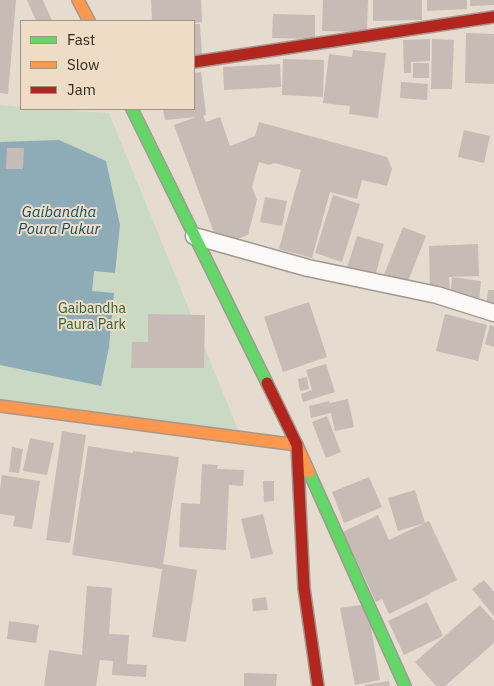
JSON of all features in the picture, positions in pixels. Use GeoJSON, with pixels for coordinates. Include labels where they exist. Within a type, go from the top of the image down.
{"type":"FeatureCollection","features":[{"type":"Feature","properties":{"kind":"street"},"geometry":{"type":"LineString","coordinates":[[78,0],[88,20]]}},
{"type":"Feature","properties":{"kind":"street"},"geometry":{"type":"LineString","coordinates":[[195,62],[494,17]]}},
{"type":"Feature","properties":{"kind":"street"},"geometry":{"type":"LineString","coordinates":[[132,110],[298,445],[405,686]]}},
{"type":"Feature","properties":{"kind":"street"},"geometry":{"type":"LineString","coordinates":[[194,236],[308,268],[437,295],[494,313]]}},
{"type":"Feature","properties":{"kind":"street"},"geometry":{"type":"LineString","coordinates":[[0,406],[298,445]]}},
{"type":"Feature","properties":{"kind":"street"},"geometry":{"type":"LineString","coordinates":[[298,445],[304,588],[318,686]]}},
{"type":"Feature","properties":{"kind":"green space","name":"Gaibandha Paura Park"},"geometry":{"type":"Polygon","coordinates":[[[0,105],[20,107],[20,110],[109,113],[239,432],[0,399],[0,105]]]}},
{"type":"Feature","properties":{"kind":"water","name":"Gaibandha Poura Pukur"},"geometry":{"type":"Polygon","coordinates":[[[59,140],[106,161],[120,225],[115,273],[94,271],[92,291],[114,293],[109,347],[101,386],[0,365],[0,142],[59,140]]]}},
{"type":"Feature","properties":{"kind":"building"},"geometry":{"type":"Polygon","coordinates":[[[0,0],[16,0],[8,94],[0,93],[0,0]]]}},
{"type":"Feature","properties":{"kind":"building"},"geometry":{"type":"Polygon","coordinates":[[[27,0],[43,0],[52,20],[36,20],[27,0]]]}},
{"type":"Feature","properties":{"kind":"building"},"geometry":{"type":"Polygon","coordinates":[[[151,0],[201,0],[202,22],[195,23],[195,20],[152,20],[151,0]]]}},
{"type":"Feature","properties":{"kind":"building"},"geometry":{"type":"Polygon","coordinates":[[[323,0],[368,0],[367,32],[322,31],[323,0]]]}},
{"type":"Feature","properties":{"kind":"building"},"geometry":{"type":"Polygon","coordinates":[[[373,0],[422,0],[422,20],[373,21],[373,0]]]}},
{"type":"Feature","properties":{"kind":"building"},"geometry":{"type":"Polygon","coordinates":[[[427,0],[467,0],[467,9],[427,11],[427,0]]]}},
{"type":"Feature","properties":{"kind":"building"},"geometry":{"type":"Polygon","coordinates":[[[470,0],[494,0],[494,5],[470,6],[470,0]]]}},
{"type":"Feature","properties":{"kind":"building"},"geometry":{"type":"Polygon","coordinates":[[[273,14],[315,15],[315,39],[272,38],[273,14]]]}},
{"type":"Feature","properties":{"kind":"building"},"geometry":{"type":"Polygon","coordinates":[[[195,24],[200,24],[202,55],[195,56],[195,24]]]}},
{"type":"Feature","properties":{"kind":"building"},"geometry":{"type":"Polygon","coordinates":[[[466,33],[494,34],[494,84],[465,83],[466,33]]]}},
{"type":"Feature","properties":{"kind":"building"},"geometry":{"type":"Polygon","coordinates":[[[430,39],[430,61],[411,62],[411,73],[404,73],[403,40],[430,39]]]}},
{"type":"Feature","properties":{"kind":"building"},"geometry":{"type":"Polygon","coordinates":[[[432,39],[454,40],[452,89],[431,89],[432,39]]]}},
{"type":"Feature","properties":{"kind":"building"},"geometry":{"type":"Polygon","coordinates":[[[353,50],[386,53],[378,118],[349,114],[350,106],[323,103],[329,54],[352,57],[353,50]]]}},
{"type":"Feature","properties":{"kind":"building"},"geometry":{"type":"Polygon","coordinates":[[[283,59],[324,60],[323,97],[282,95],[283,59]]]}},
{"type":"Feature","properties":{"kind":"building"},"geometry":{"type":"Polygon","coordinates":[[[413,63],[429,63],[429,78],[413,78],[413,63]]]}},
{"type":"Feature","properties":{"kind":"building"},"geometry":{"type":"Polygon","coordinates":[[[280,64],[281,87],[224,90],[223,67],[280,64]]]}},
{"type":"Feature","properties":{"kind":"building"},"geometry":{"type":"Polygon","coordinates":[[[201,72],[206,115],[203,116],[206,122],[220,117],[230,146],[255,136],[259,122],[387,157],[392,169],[387,186],[362,180],[357,199],[330,192],[312,258],[279,249],[301,170],[274,163],[269,165],[259,162],[252,187],[257,200],[248,235],[219,246],[174,125],[196,117],[165,120],[163,110],[195,110],[195,73],[201,72]]]}},
{"type":"Feature","properties":{"kind":"building"},"geometry":{"type":"Polygon","coordinates":[[[401,82],[428,84],[427,100],[400,98],[401,82]]]}},
{"type":"Feature","properties":{"kind":"building"},"geometry":{"type":"Polygon","coordinates":[[[464,130],[490,136],[484,163],[458,157],[464,130]]]}},
{"type":"Feature","properties":{"kind":"building"},"geometry":{"type":"Polygon","coordinates":[[[7,148],[24,148],[23,169],[6,169],[7,148]]]}},
{"type":"Feature","properties":{"kind":"building"},"geometry":{"type":"Polygon","coordinates":[[[333,195],[360,204],[342,262],[315,253],[333,195]]]}},
{"type":"Feature","properties":{"kind":"building"},"geometry":{"type":"Polygon","coordinates":[[[265,197],[287,201],[282,226],[260,222],[265,197]]]}},
{"type":"Feature","properties":{"kind":"building"},"geometry":{"type":"Polygon","coordinates":[[[403,227],[426,236],[406,286],[383,277],[403,227]]]}},
{"type":"Feature","properties":{"kind":"building"},"geometry":{"type":"Polygon","coordinates":[[[357,236],[384,244],[374,280],[346,271],[357,236]]]}},
{"type":"Feature","properties":{"kind":"building"},"geometry":{"type":"Polygon","coordinates":[[[478,244],[479,276],[447,277],[449,277],[450,292],[430,293],[429,246],[478,244]]]}},
{"type":"Feature","properties":{"kind":"building"},"geometry":{"type":"Polygon","coordinates":[[[452,277],[481,281],[479,302],[450,298],[452,277]]]}},
{"type":"Feature","properties":{"kind":"building"},"geometry":{"type":"Polygon","coordinates":[[[488,290],[494,290],[494,309],[486,308],[488,290]]]}},
{"type":"Feature","properties":{"kind":"building"},"geometry":{"type":"Polygon","coordinates":[[[309,302],[327,357],[283,372],[264,317],[309,302]]]}},
{"type":"Feature","properties":{"kind":"building"},"geometry":{"type":"Polygon","coordinates":[[[148,314],[205,315],[204,368],[131,368],[132,342],[148,342],[148,314]]]}},
{"type":"Feature","properties":{"kind":"building"},"geometry":{"type":"Polygon","coordinates":[[[445,314],[487,325],[478,361],[436,351],[445,314]]]}},
{"type":"Feature","properties":{"kind":"building"},"geometry":{"type":"Polygon","coordinates":[[[490,325],[494,326],[494,347],[485,344],[490,325]]]}},
{"type":"Feature","properties":{"kind":"building"},"geometry":{"type":"Polygon","coordinates":[[[326,364],[335,392],[303,402],[301,394],[312,390],[306,370],[326,364]]]}},
{"type":"Feature","properties":{"kind":"building"},"geometry":{"type":"Polygon","coordinates":[[[307,377],[309,389],[300,391],[298,379],[307,377]]]}},
{"type":"Feature","properties":{"kind":"building"},"geometry":{"type":"Polygon","coordinates":[[[348,399],[354,427],[335,431],[331,413],[311,418],[309,406],[348,399]]]}},
{"type":"Feature","properties":{"kind":"building"},"geometry":{"type":"Polygon","coordinates":[[[327,416],[341,452],[326,458],[312,422],[327,416]]]}},
{"type":"Feature","properties":{"kind":"building"},"geometry":{"type":"Polygon","coordinates":[[[62,431],[86,435],[70,543],[46,540],[62,431]]]}},
{"type":"Feature","properties":{"kind":"building"},"geometry":{"type":"Polygon","coordinates":[[[30,438],[54,443],[47,475],[23,471],[30,438]]]}},
{"type":"Feature","properties":{"kind":"building"},"geometry":{"type":"Polygon","coordinates":[[[88,446],[133,453],[133,451],[179,457],[163,564],[197,570],[186,642],[152,637],[162,569],[72,555],[88,446]]]}},
{"type":"Feature","properties":{"kind":"building"},"geometry":{"type":"Polygon","coordinates":[[[12,447],[23,449],[19,473],[9,472],[12,447]]]}},
{"type":"Feature","properties":{"kind":"building"},"geometry":{"type":"Polygon","coordinates":[[[202,464],[218,465],[217,469],[244,470],[243,486],[229,485],[226,550],[179,547],[181,503],[200,504],[202,464]]]}},
{"type":"Feature","properties":{"kind":"building"},"geometry":{"type":"Polygon","coordinates":[[[2,475],[40,481],[32,529],[13,526],[15,516],[0,514],[2,475]]]}},
{"type":"Feature","properties":{"kind":"building"},"geometry":{"type":"Polygon","coordinates":[[[369,477],[382,507],[344,523],[332,492],[369,477]]]}},
{"type":"Feature","properties":{"kind":"building"},"geometry":{"type":"Polygon","coordinates":[[[263,481],[274,481],[274,501],[264,502],[263,481]]]}},
{"type":"Feature","properties":{"kind":"building"},"geometry":{"type":"Polygon","coordinates":[[[415,490],[425,523],[398,531],[388,498],[415,490]]]}},
{"type":"Feature","properties":{"kind":"building"},"geometry":{"type":"Polygon","coordinates":[[[263,514],[273,554],[251,559],[241,519],[263,514]]]}},
{"type":"Feature","properties":{"kind":"building"},"geometry":{"type":"Polygon","coordinates":[[[378,515],[389,540],[429,521],[457,580],[389,614],[382,599],[376,602],[343,532],[378,515]]]}},
{"type":"Feature","properties":{"kind":"building"},"geometry":{"type":"Polygon","coordinates":[[[484,580],[494,592],[494,616],[472,589],[484,580]]]}},
{"type":"Feature","properties":{"kind":"building"},"geometry":{"type":"Polygon","coordinates":[[[87,586],[112,588],[109,634],[129,635],[127,664],[147,665],[146,677],[112,675],[113,661],[100,660],[96,686],[44,686],[49,650],[82,655],[87,586]]]}},
{"type":"Feature","properties":{"kind":"building"},"geometry":{"type":"Polygon","coordinates":[[[266,597],[268,610],[253,611],[252,599],[266,597]]]}},
{"type":"Feature","properties":{"kind":"building"},"geometry":{"type":"Polygon","coordinates":[[[427,602],[443,636],[404,655],[388,621],[427,602]]]}},
{"type":"Feature","properties":{"kind":"building"},"geometry":{"type":"Polygon","coordinates":[[[367,604],[380,680],[355,685],[340,608],[367,604]]]}},
{"type":"Feature","properties":{"kind":"building"},"geometry":{"type":"Polygon","coordinates":[[[480,605],[494,621],[494,643],[445,686],[436,686],[415,662],[480,605]]]}},
{"type":"Feature","properties":{"kind":"building"},"geometry":{"type":"Polygon","coordinates":[[[9,621],[39,625],[36,643],[7,639],[9,621]]]}},
{"type":"Feature","properties":{"kind":"building"},"geometry":{"type":"Polygon","coordinates":[[[244,673],[277,674],[276,686],[244,686],[244,673]]]}},
{"type":"Feature","properties":{"kind":"building"},"geometry":{"type":"Polygon","coordinates":[[[389,681],[390,686],[365,686],[365,685],[389,681]]]}},
{"type":"Feature","properties":{"kind":"traffic: fast"},"geometry":{"type":"LineString","coordinates":[[132,110],[267,383]]}},
{"type":"Feature","properties":{"kind":"traffic: fast"},"geometry":{"type":"LineString","coordinates":[[309,472],[405,686]]}},
{"type":"Feature","properties":{"kind":"traffic: slow"},"geometry":{"type":"LineString","coordinates":[[78,0],[88,20]]}},
{"type":"Feature","properties":{"kind":"traffic: slow"},"geometry":{"type":"LineString","coordinates":[[0,406],[297,445],[309,472]]}},
{"type":"Feature","properties":{"kind":"traffic: jam"},"geometry":{"type":"LineString","coordinates":[[195,62],[494,17]]}},
{"type":"Feature","properties":{"kind":"traffic: jam"},"geometry":{"type":"LineString","coordinates":[[267,383],[297,445],[304,588],[318,686]]}}]}
